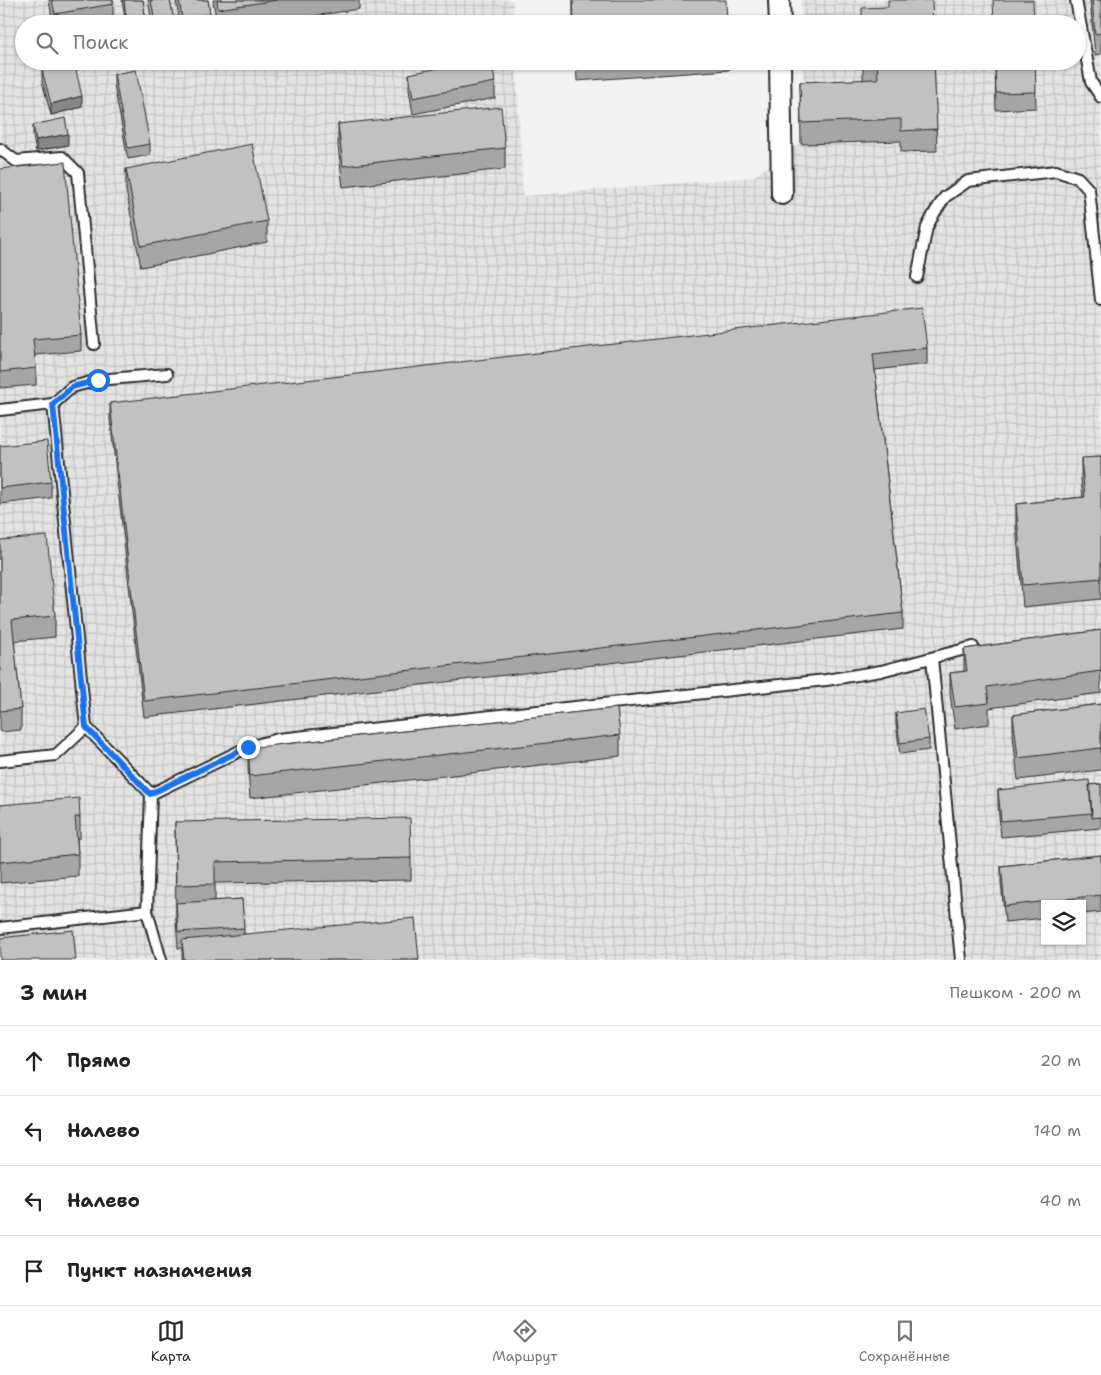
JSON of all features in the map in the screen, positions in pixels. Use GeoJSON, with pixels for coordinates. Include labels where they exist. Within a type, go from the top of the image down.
{"type":"FeatureCollection","features":[{"type":"Feature","properties":{"kind":"street"},"geometry":{"type":"LineString","coordinates":[[779,0],[780,15]]}},
{"type":"Feature","properties":{"kind":"street"},"geometry":{"type":"LineString","coordinates":[[780,70],[782,194]]}},
{"type":"Feature","properties":{"kind":"lane"},"geometry":{"type":"LineString","coordinates":[[1076,0],[1079,15]]}},
{"type":"Feature","properties":{"kind":"lane"},"geometry":{"type":"LineString","coordinates":[[1086,55],[1091,82],[1101,97]]}},
{"type":"Feature","properties":{"kind":"lane"},"geometry":{"type":"LineString","coordinates":[[0,149],[16,161],[62,157],[78,173],[94,344]]}},
{"type":"Feature","properties":{"kind":"lane"},"geometry":{"type":"LineString","coordinates":[[917,277],[927,228],[945,197],[968,181],[1056,171],[1078,178],[1089,190],[1099,255],[1101,300]]}},
{"type":"Feature","properties":{"kind":"lane"},"geometry":{"type":"LineString","coordinates":[[0,410],[53,404],[72,387],[98,380],[167,374]]}},
{"type":"Feature","properties":{"kind":"lane"},"geometry":{"type":"LineString","coordinates":[[53,404],[86,727],[150,794],[147,911],[162,960]]}},
{"type":"Feature","properties":{"kind":"lane"},"geometry":{"type":"LineString","coordinates":[[150,794],[248,747],[278,739],[826,680],[881,671],[973,647]]}},
{"type":"Feature","properties":{"kind":"lane"},"geometry":{"type":"LineString","coordinates":[[932,658],[961,960]]}},
{"type":"Feature","properties":{"kind":"lane"},"geometry":{"type":"LineString","coordinates":[[0,761],[56,755],[86,727]]}},
{"type":"Feature","properties":{"kind":"lane"},"geometry":{"type":"LineString","coordinates":[[0,928],[147,911]]}},
{"type":"Feature","properties":{"kind":"shaded area"},"geometry":{"type":"Polygon","coordinates":[[[0,0],[513,0],[514,15],[15,15],[15,70],[516,70],[523,196],[753,177],[806,139],[803,70],[1086,70],[1086,15],[802,15],[801,0],[1101,0],[1101,960],[0,960],[0,0]]]}},
{"type":"Feature","properties":{"kind":"building"},"geometry":{"type":"Polygon","coordinates":[[[52,0],[113,0],[113,4],[55,14],[52,0]]]}},
{"type":"Feature","properties":{"kind":"building"},"geometry":{"type":"Polygon","coordinates":[[[124,0],[143,0],[145,15],[126,15],[124,0]]]}},
{"type":"Feature","properties":{"kind":"building"},"geometry":{"type":"Polygon","coordinates":[[[151,0],[170,0],[173,15],[154,15],[151,0]]]}},
{"type":"Feature","properties":{"kind":"building"},"geometry":{"type":"Polygon","coordinates":[[[179,0],[208,0],[210,14],[182,15],[179,0]]]}},
{"type":"Feature","properties":{"kind":"building"},"geometry":{"type":"Polygon","coordinates":[[[217,0],[277,0],[218,9],[217,0]]]}},
{"type":"Feature","properties":{"kind":"building"},"geometry":{"type":"Polygon","coordinates":[[[573,0],[726,0],[727,15],[574,15],[573,0]]]}},
{"type":"Feature","properties":{"kind":"building"},"geometry":{"type":"Polygon","coordinates":[[[888,0],[932,0],[933,15],[862,15],[862,8],[888,7],[888,0]]]}},
{"type":"Feature","properties":{"kind":"building"},"geometry":{"type":"Polygon","coordinates":[[[993,0],[1033,0],[1034,15],[994,15],[993,0]]]}},
{"type":"Feature","properties":{"kind":"building"},"geometry":{"type":"Polygon","coordinates":[[[1092,0],[1101,0],[1101,33],[1095,34],[1092,0]]]}},
{"type":"Feature","properties":{"kind":"building"},"geometry":{"type":"Polygon","coordinates":[[[42,70],[76,70],[82,96],[51,104],[42,70]]]}},
{"type":"Feature","properties":{"kind":"building"},"geometry":{"type":"Polygon","coordinates":[[[136,70],[150,144],[128,148],[114,74],[136,70]]]}},
{"type":"Feature","properties":{"kind":"building"},"geometry":{"type":"Polygon","coordinates":[[[429,70],[493,70],[495,82],[413,98],[409,74],[429,70]]]}},
{"type":"Feature","properties":{"kind":"building"},"geometry":{"type":"Polygon","coordinates":[[[878,70],[934,70],[937,129],[901,131],[901,119],[801,123],[800,82],[878,79],[878,70]]]}},
{"type":"Feature","properties":{"kind":"building"},"geometry":{"type":"Polygon","coordinates":[[[995,70],[1035,70],[1036,92],[996,93],[995,70]]]}},
{"type":"Feature","properties":{"kind":"building"},"geometry":{"type":"Polygon","coordinates":[[[501,107],[505,148],[343,166],[338,124],[501,107]]]}},
{"type":"Feature","properties":{"kind":"building"},"geometry":{"type":"Polygon","coordinates":[[[65,118],[68,134],[36,140],[33,125],[65,118]]]}},
{"type":"Feature","properties":{"kind":"building"},"geometry":{"type":"Polygon","coordinates":[[[252,144],[267,221],[141,246],[126,169],[252,144]]]}},
{"type":"Feature","properties":{"kind":"building"},"geometry":{"type":"Polygon","coordinates":[[[65,162],[81,335],[33,339],[36,368],[0,372],[0,169],[65,162]]]}},
{"type":"Feature","properties":{"kind":"building"},"geometry":{"type":"Polygon","coordinates":[[[922,308],[927,348],[873,354],[903,613],[144,701],[110,403],[922,308]]]}},
{"type":"Feature","properties":{"kind":"building"},"geometry":{"type":"Polygon","coordinates":[[[47,441],[51,482],[0,488],[0,446],[47,441]]]}},
{"type":"Feature","properties":{"kind":"building"},"geometry":{"type":"Polygon","coordinates":[[[1101,457],[1101,578],[1023,585],[1016,504],[1085,497],[1081,458],[1101,457]]]}},
{"type":"Feature","properties":{"kind":"building"},"geometry":{"type":"Polygon","coordinates":[[[47,536],[55,616],[12,620],[21,709],[0,711],[0,540],[47,536]]]}},
{"type":"Feature","properties":{"kind":"building"},"geometry":{"type":"Polygon","coordinates":[[[1101,630],[1101,671],[987,687],[989,703],[955,707],[950,673],[967,671],[964,649],[1101,630]]]}},
{"type":"Feature","properties":{"kind":"building"},"geometry":{"type":"Polygon","coordinates":[[[1101,704],[1101,748],[1018,758],[1013,715],[1101,704]]]}},
{"type":"Feature","properties":{"kind":"building"},"geometry":{"type":"Polygon","coordinates":[[[617,708],[620,735],[250,776],[248,748],[617,708]]]}},
{"type":"Feature","properties":{"kind":"building"},"geometry":{"type":"Polygon","coordinates":[[[924,709],[929,739],[900,743],[896,713],[924,709]]]}},
{"type":"Feature","properties":{"kind":"building"},"geometry":{"type":"Polygon","coordinates":[[[1089,780],[1092,813],[1001,821],[998,790],[1089,780]]]}},
{"type":"Feature","properties":{"kind":"building"},"geometry":{"type":"Polygon","coordinates":[[[1101,784],[1101,817],[1092,818],[1089,785],[1101,784]]]}},
{"type":"Feature","properties":{"kind":"building"},"geometry":{"type":"Polygon","coordinates":[[[79,798],[80,817],[75,817],[78,854],[0,862],[0,805],[79,798]]]}},
{"type":"Feature","properties":{"kind":"building"},"geometry":{"type":"Polygon","coordinates":[[[410,818],[411,858],[215,862],[215,884],[176,885],[175,822],[410,818]]]}},
{"type":"Feature","properties":{"kind":"building"},"geometry":{"type":"Polygon","coordinates":[[[1101,855],[1101,895],[1041,900],[1041,902],[1005,906],[1001,866],[1101,855]]]}},
{"type":"Feature","properties":{"kind":"building"},"geometry":{"type":"Polygon","coordinates":[[[242,899],[244,928],[178,932],[176,903],[242,899]]]}},
{"type":"Feature","properties":{"kind":"building"},"geometry":{"type":"Polygon","coordinates":[[[415,918],[419,960],[184,960],[182,940],[415,918]]]}},
{"type":"Feature","properties":{"kind":"building"},"geometry":{"type":"Polygon","coordinates":[[[73,930],[76,960],[0,960],[0,938],[73,930]]]}},
{"type":"Feature","properties":{"kind":"route"},"geometry":{"type":"LineString","coordinates":[[98,380],[72,387],[53,404],[86,727],[150,794],[248,747]]}}]}
